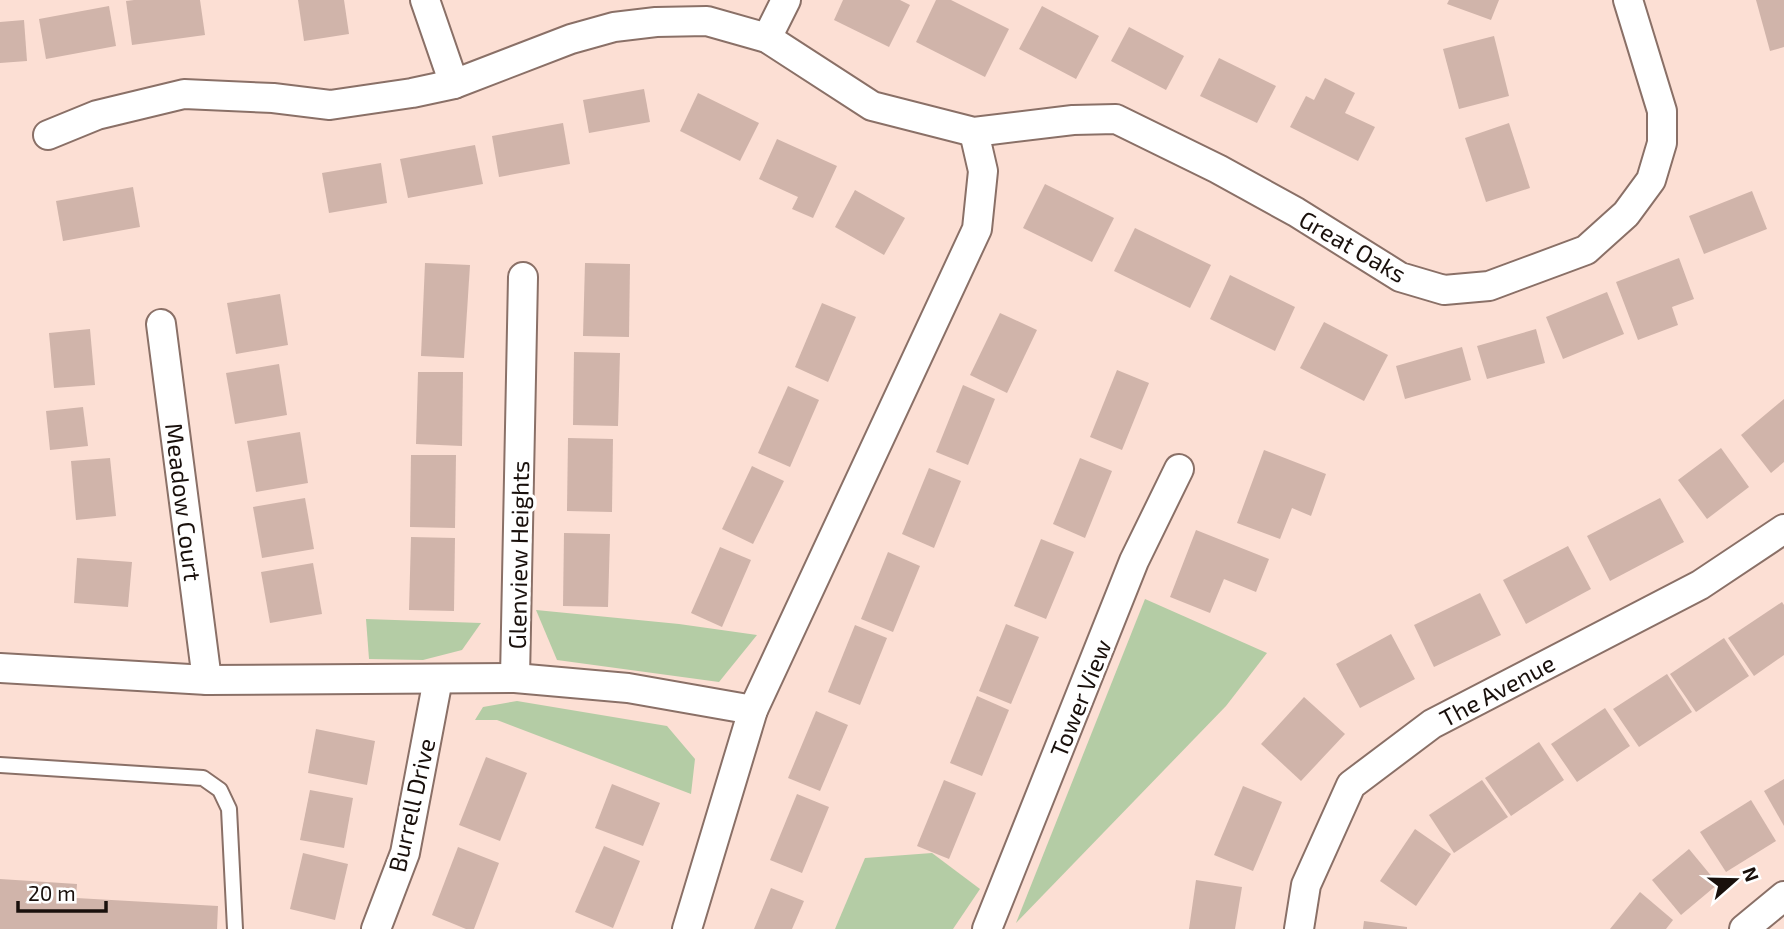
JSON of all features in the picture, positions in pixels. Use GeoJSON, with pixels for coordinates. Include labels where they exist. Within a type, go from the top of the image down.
{"type":"FeatureCollection","features":[{"type":"Feature","properties":{"kind":"street"},"geometry":{"type":"LineString","coordinates":[[425,0],[454,84]]}},
{"type":"Feature","properties":{"kind":"street"},"geometry":{"type":"LineString","coordinates":[[767,38],[786,0]]}},
{"type":"Feature","properties":{"kind":"street","name":"Great Oaks"},"geometry":{"type":"LineString","coordinates":[[974,132],[1073,120],[1116,119],[1218,169],[1296,212],[1400,277],[1444,290],[1489,286],[1586,250],[1626,215],[1651,180],[1662,142],[1662,111],[1628,0]]}},
{"type":"Feature","properties":{"kind":"street"},"geometry":{"type":"LineString","coordinates":[[48,135],[97,115],[184,94],[273,98],[330,105],[412,93],[454,84],[571,39],[614,27],[656,22],[707,21],[767,38],[872,106],[974,132],[984,171],[977,229],[753,710],[687,929]]}},
{"type":"Feature","properties":{"kind":"street","name":"Glenview Heights"},"geometry":{"type":"LineString","coordinates":[[523,276],[515,678],[628,688],[753,710]]}},
{"type":"Feature","properties":{"kind":"street","name":"Meadow Court"},"geometry":{"type":"LineString","coordinates":[[161,324],[207,680]]}},
{"type":"Feature","properties":{"kind":"street","name":"Tower View"},"geometry":{"type":"LineString","coordinates":[[987,929],[1134,561],[1180,470]]}},
{"type":"Feature","properties":{"kind":"street","name":"The Avenue"},"geometry":{"type":"LineString","coordinates":[[1298,929],[1306,885],[1351,785],[1432,724],[1700,585],[1784,529]]}},
{"type":"Feature","properties":{"kind":"street"},"geometry":{"type":"LineString","coordinates":[[0,668],[207,680],[515,678]]}},
{"type":"Feature","properties":{"kind":"street","name":"Burrell Drive"},"geometry":{"type":"LineString","coordinates":[[376,929],[405,853],[438,679]]}},
{"type":"Feature","properties":{"kind":"street"},"geometry":{"type":"LineString","coordinates":[[1744,929],[1784,896]]}},
{"type":"Feature","properties":{"kind":"lane"},"geometry":{"type":"LineString","coordinates":[[0,765],[203,778],[220,790],[229,809],[235,929]]}},
{"type":"Feature","properties":{"kind":"green space"},"geometry":{"type":"Polygon","coordinates":[[[1145,599],[1267,653],[1226,706],[1016,923],[1145,599]]]}},
{"type":"Feature","properties":{"kind":"green space"},"geometry":{"type":"Polygon","coordinates":[[[536,610],[679,624],[757,635],[719,682],[557,660],[536,610]]]}},
{"type":"Feature","properties":{"kind":"green space"},"geometry":{"type":"Polygon","coordinates":[[[366,619],[481,623],[462,650],[423,660],[369,659],[366,619]]]}},
{"type":"Feature","properties":{"kind":"green space"},"geometry":{"type":"Polygon","coordinates":[[[517,701],[667,726],[695,759],[691,794],[497,720],[475,720],[483,707],[517,701]]]}},
{"type":"Feature","properties":{"kind":"green space"},"geometry":{"type":"Polygon","coordinates":[[[932,853],[980,889],[953,929],[835,929],[865,858],[932,853]]]}},
{"type":"Feature","properties":{"kind":"building"},"geometry":{"type":"Polygon","coordinates":[[[200,0],[205,35],[132,45],[126,1],[200,0]]]}},
{"type":"Feature","properties":{"kind":"building"},"geometry":{"type":"Polygon","coordinates":[[[298,0],[344,0],[349,34],[304,41],[298,0]]]}},
{"type":"Feature","properties":{"kind":"building"},"geometry":{"type":"Polygon","coordinates":[[[843,0],[900,0],[910,5],[889,47],[834,20],[843,0]]]}},
{"type":"Feature","properties":{"kind":"building"},"geometry":{"type":"Polygon","coordinates":[[[936,0],[951,0],[1009,29],[985,77],[916,42],[936,0]]]}},
{"type":"Feature","properties":{"kind":"building"},"geometry":{"type":"Polygon","coordinates":[[[1449,0],[1499,0],[1491,20],[1447,4],[1449,0]]]}},
{"type":"Feature","properties":{"kind":"building"},"geometry":{"type":"Polygon","coordinates":[[[1756,0],[1784,0],[1784,47],[1770,51],[1756,0]]]}},
{"type":"Feature","properties":{"kind":"building"},"geometry":{"type":"Polygon","coordinates":[[[109,6],[116,46],[46,59],[39,19],[109,6]]]}},
{"type":"Feature","properties":{"kind":"building"},"geometry":{"type":"Polygon","coordinates":[[[1042,6],[1099,36],[1076,79],[1019,49],[1042,6]]]}},
{"type":"Feature","properties":{"kind":"building"},"geometry":{"type":"Polygon","coordinates":[[[24,20],[27,61],[0,63],[0,22],[24,20]]]}},
{"type":"Feature","properties":{"kind":"building"},"geometry":{"type":"Polygon","coordinates":[[[1129,27],[1184,56],[1166,90],[1111,61],[1129,27]]]}},
{"type":"Feature","properties":{"kind":"building"},"geometry":{"type":"Polygon","coordinates":[[[1494,36],[1509,96],[1459,109],[1443,49],[1494,36]]]}},
{"type":"Feature","properties":{"kind":"building"},"geometry":{"type":"Polygon","coordinates":[[[1219,58],[1276,86],[1257,123],[1200,96],[1219,58]]]}},
{"type":"Feature","properties":{"kind":"building"},"geometry":{"type":"Polygon","coordinates":[[[1325,78],[1355,93],[1345,113],[1375,127],[1358,161],[1290,127],[1306,96],[1314,100],[1325,78]]]}},
{"type":"Feature","properties":{"kind":"building"},"geometry":{"type":"Polygon","coordinates":[[[644,89],[650,122],[589,133],[583,100],[644,89]]]}},
{"type":"Feature","properties":{"kind":"building"},"geometry":{"type":"Polygon","coordinates":[[[698,93],[759,123],[740,161],[680,131],[698,93]]]}},
{"type":"Feature","properties":{"kind":"building"},"geometry":{"type":"Polygon","coordinates":[[[563,123],[570,164],[499,177],[492,136],[563,123]]]}},
{"type":"Feature","properties":{"kind":"building"},"geometry":{"type":"Polygon","coordinates":[[[1509,123],[1530,188],[1486,202],[1465,138],[1509,123]]]}},
{"type":"Feature","properties":{"kind":"building"},"geometry":{"type":"Polygon","coordinates":[[[777,139],[837,166],[813,218],[792,209],[798,197],[759,179],[777,139]]]}},
{"type":"Feature","properties":{"kind":"building"},"geometry":{"type":"Polygon","coordinates":[[[475,145],[483,184],[408,198],[400,159],[475,145]]]}},
{"type":"Feature","properties":{"kind":"building"},"geometry":{"type":"Polygon","coordinates":[[[381,163],[387,203],[329,213],[322,173],[381,163]]]}},
{"type":"Feature","properties":{"kind":"building"},"geometry":{"type":"Polygon","coordinates":[[[1045,184],[1114,218],[1092,262],[1023,228],[1045,184]]]}},
{"type":"Feature","properties":{"kind":"building"},"geometry":{"type":"Polygon","coordinates":[[[133,187],[140,227],[63,241],[56,201],[133,187]]]}},
{"type":"Feature","properties":{"kind":"building"},"geometry":{"type":"Polygon","coordinates":[[[855,190],[905,218],[884,255],[835,227],[855,190]]]}},
{"type":"Feature","properties":{"kind":"building"},"geometry":{"type":"Polygon","coordinates":[[[1752,191],[1767,229],[1704,254],[1689,216],[1752,191]]]}},
{"type":"Feature","properties":{"kind":"building"},"geometry":{"type":"Polygon","coordinates":[[[1135,228],[1211,265],[1190,308],[1114,271],[1135,228]]]}},
{"type":"Feature","properties":{"kind":"building"},"geometry":{"type":"Polygon","coordinates":[[[1679,258],[1694,299],[1672,307],[1678,325],[1638,340],[1616,282],[1679,258]]]}},
{"type":"Feature","properties":{"kind":"building"},"geometry":{"type":"Polygon","coordinates":[[[425,263],[470,265],[464,358],[421,356],[425,263]]]}},
{"type":"Feature","properties":{"kind":"building"},"geometry":{"type":"Polygon","coordinates":[[[585,263],[630,264],[629,337],[583,336],[585,263]]]}},
{"type":"Feature","properties":{"kind":"building"},"geometry":{"type":"Polygon","coordinates":[[[1230,275],[1295,307],[1275,351],[1210,319],[1230,275]]]}},
{"type":"Feature","properties":{"kind":"building"},"geometry":{"type":"Polygon","coordinates":[[[1607,292],[1624,334],[1563,359],[1546,317],[1607,292]]]}},
{"type":"Feature","properties":{"kind":"building"},"geometry":{"type":"Polygon","coordinates":[[[280,294],[288,345],[236,354],[227,303],[280,294]]]}},
{"type":"Feature","properties":{"kind":"building"},"geometry":{"type":"Polygon","coordinates":[[[822,303],[856,317],[828,382],[795,367],[822,303]]]}},
{"type":"Feature","properties":{"kind":"building"},"geometry":{"type":"Polygon","coordinates":[[[1000,313],[1037,330],[1007,393],[970,375],[1000,313]]]}},
{"type":"Feature","properties":{"kind":"building"},"geometry":{"type":"Polygon","coordinates":[[[1324,322],[1388,355],[1364,401],[1300,368],[1324,322]]]}},
{"type":"Feature","properties":{"kind":"building"},"geometry":{"type":"Polygon","coordinates":[[[90,329],[95,385],[54,388],[49,333],[90,329]]]}},
{"type":"Feature","properties":{"kind":"building"},"geometry":{"type":"Polygon","coordinates":[[[1536,329],[1545,363],[1487,379],[1477,346],[1536,329]]]}},
{"type":"Feature","properties":{"kind":"building"},"geometry":{"type":"Polygon","coordinates":[[[1462,347],[1471,380],[1405,399],[1396,366],[1462,347]]]}},
{"type":"Feature","properties":{"kind":"building"},"geometry":{"type":"Polygon","coordinates":[[[574,352],[620,353],[618,426],[573,425],[574,352]]]}},
{"type":"Feature","properties":{"kind":"building"},"geometry":{"type":"Polygon","coordinates":[[[279,364],[287,415],[235,424],[226,373],[279,364]]]}},
{"type":"Feature","properties":{"kind":"building"},"geometry":{"type":"Polygon","coordinates":[[[1117,370],[1149,383],[1122,450],[1090,437],[1117,370]]]}},
{"type":"Feature","properties":{"kind":"building"},"geometry":{"type":"Polygon","coordinates":[[[418,372],[463,372],[462,446],[416,444],[418,372]]]}},
{"type":"Feature","properties":{"kind":"building"},"geometry":{"type":"Polygon","coordinates":[[[963,385],[995,399],[968,465],[936,452],[963,385]]]}},
{"type":"Feature","properties":{"kind":"building"},"geometry":{"type":"Polygon","coordinates":[[[788,386],[819,400],[790,467],[758,453],[788,386]]]}},
{"type":"Feature","properties":{"kind":"building"},"geometry":{"type":"Polygon","coordinates":[[[1784,399],[1784,462],[1771,473],[1741,435],[1784,399]]]}},
{"type":"Feature","properties":{"kind":"building"},"geometry":{"type":"Polygon","coordinates":[[[83,407],[88,446],[50,450],[46,411],[83,407]]]}},
{"type":"Feature","properties":{"kind":"building"},"geometry":{"type":"Polygon","coordinates":[[[300,432],[308,483],[256,492],[247,441],[300,432]]]}},
{"type":"Feature","properties":{"kind":"building"},"geometry":{"type":"Polygon","coordinates":[[[568,438],[613,439],[612,512],[567,511],[568,438]]]}},
{"type":"Feature","properties":{"kind":"building"},"geometry":{"type":"Polygon","coordinates":[[[1721,448],[1749,487],[1707,519],[1678,480],[1721,448]]]}},
{"type":"Feature","properties":{"kind":"building"},"geometry":{"type":"Polygon","coordinates":[[[1264,450],[1326,474],[1311,516],[1292,508],[1280,539],[1237,523],[1264,450]]]}},
{"type":"Feature","properties":{"kind":"building"},"geometry":{"type":"Polygon","coordinates":[[[411,455],[456,455],[455,528],[410,527],[411,455]]]}},
{"type":"Feature","properties":{"kind":"building"},"geometry":{"type":"Polygon","coordinates":[[[110,458],[116,516],[76,520],[71,461],[110,458]]]}},
{"type":"Feature","properties":{"kind":"building"},"geometry":{"type":"Polygon","coordinates":[[[1080,458],[1112,471],[1085,538],[1053,524],[1080,458]]]}},
{"type":"Feature","properties":{"kind":"building"},"geometry":{"type":"Polygon","coordinates":[[[752,466],[784,481],[753,544],[722,529],[752,466]]]}},
{"type":"Feature","properties":{"kind":"building"},"geometry":{"type":"Polygon","coordinates":[[[929,468],[961,481],[934,548],[902,534],[929,468]]]}},
{"type":"Feature","properties":{"kind":"building"},"geometry":{"type":"Polygon","coordinates":[[[305,498],[314,549],[262,558],[253,507],[305,498]]]}},
{"type":"Feature","properties":{"kind":"building"},"geometry":{"type":"Polygon","coordinates":[[[1660,498],[1684,542],[1610,581],[1587,536],[1660,498]]]}},
{"type":"Feature","properties":{"kind":"building"},"geometry":{"type":"Polygon","coordinates":[[[1196,530],[1269,559],[1256,592],[1224,579],[1210,613],[1170,597],[1196,530]]]}},
{"type":"Feature","properties":{"kind":"building"},"geometry":{"type":"Polygon","coordinates":[[[564,533],[610,534],[608,607],[563,606],[564,533]]]}},
{"type":"Feature","properties":{"kind":"building"},"geometry":{"type":"Polygon","coordinates":[[[411,537],[455,538],[454,611],[409,610],[411,537]]]}},
{"type":"Feature","properties":{"kind":"building"},"geometry":{"type":"Polygon","coordinates":[[[1041,539],[1074,552],[1046,619],[1014,606],[1041,539]]]}},
{"type":"Feature","properties":{"kind":"building"},"geometry":{"type":"Polygon","coordinates":[[[1568,546],[1591,589],[1526,624],[1503,580],[1568,546]]]}},
{"type":"Feature","properties":{"kind":"building"},"geometry":{"type":"Polygon","coordinates":[[[720,547],[751,560],[722,627],[691,613],[720,547]]]}},
{"type":"Feature","properties":{"kind":"building"},"geometry":{"type":"Polygon","coordinates":[[[888,552],[920,566],[893,632],[861,619],[888,552]]]}},
{"type":"Feature","properties":{"kind":"building"},"geometry":{"type":"Polygon","coordinates":[[[77,558],[132,562],[128,607],[74,603],[77,558]]]}},
{"type":"Feature","properties":{"kind":"building"},"geometry":{"type":"Polygon","coordinates":[[[313,563],[322,614],[270,623],[261,572],[313,563]]]}},
{"type":"Feature","properties":{"kind":"building"},"geometry":{"type":"Polygon","coordinates":[[[1480,593],[1501,635],[1434,667],[1414,625],[1480,593]]]}},
{"type":"Feature","properties":{"kind":"building"},"geometry":{"type":"Polygon","coordinates":[[[1782,602],[1784,655],[1754,676],[1728,638],[1782,602]]]}},
{"type":"Feature","properties":{"kind":"building"},"geometry":{"type":"Polygon","coordinates":[[[1006,624],[1039,637],[1011,704],[979,691],[1006,624]]]}},
{"type":"Feature","properties":{"kind":"building"},"geometry":{"type":"Polygon","coordinates":[[[855,625],[887,638],[860,705],[828,692],[855,625]]]}},
{"type":"Feature","properties":{"kind":"building"},"geometry":{"type":"Polygon","coordinates":[[[1391,634],[1415,679],[1360,708],[1336,664],[1391,634]]]}},
{"type":"Feature","properties":{"kind":"building"},"geometry":{"type":"Polygon","coordinates":[[[1724,638],[1749,676],[1696,712],[1670,674],[1724,638]]]}},
{"type":"Feature","properties":{"kind":"building"},"geometry":{"type":"Polygon","coordinates":[[[1667,674],[1692,712],[1639,747],[1613,709],[1667,674]]]}},
{"type":"Feature","properties":{"kind":"building"},"geometry":{"type":"Polygon","coordinates":[[[977,696],[1009,710],[982,776],[950,763],[977,696]]]}},
{"type":"Feature","properties":{"kind":"building"},"geometry":{"type":"Polygon","coordinates":[[[1304,697],[1345,734],[1301,781],[1261,744],[1304,697]]]}},
{"type":"Feature","properties":{"kind":"building"},"geometry":{"type":"Polygon","coordinates":[[[1605,708],[1630,746],[1577,782],[1551,744],[1605,708]]]}},
{"type":"Feature","properties":{"kind":"building"},"geometry":{"type":"Polygon","coordinates":[[[816,711],[848,725],[820,791],[788,778],[816,711]]]}},
{"type":"Feature","properties":{"kind":"building"},"geometry":{"type":"Polygon","coordinates":[[[316,729],[375,741],[367,785],[308,773],[316,729]]]}},
{"type":"Feature","properties":{"kind":"building"},"geometry":{"type":"Polygon","coordinates":[[[1539,742],[1564,780],[1511,816],[1485,778],[1539,742]]]}},
{"type":"Feature","properties":{"kind":"building"},"geometry":{"type":"Polygon","coordinates":[[[486,757],[527,773],[500,841],[459,825],[486,757]]]}},
{"type":"Feature","properties":{"kind":"building"},"geometry":{"type":"Polygon","coordinates":[[[1784,779],[1784,826],[1764,791],[1784,779]]]}},
{"type":"Feature","properties":{"kind":"building"},"geometry":{"type":"Polygon","coordinates":[[[944,780],[976,793],[949,859],[917,846],[944,780]]]}},
{"type":"Feature","properties":{"kind":"building"},"geometry":{"type":"Polygon","coordinates":[[[1482,780],[1508,817],[1454,853],[1429,815],[1482,780]]]}},
{"type":"Feature","properties":{"kind":"building"},"geometry":{"type":"Polygon","coordinates":[[[612,784],[660,803],[643,846],[595,828],[612,784]]]}},
{"type":"Feature","properties":{"kind":"building"},"geometry":{"type":"Polygon","coordinates":[[[1243,786],[1282,802],[1253,871],[1214,855],[1243,786]]]}},
{"type":"Feature","properties":{"kind":"building"},"geometry":{"type":"Polygon","coordinates":[[[310,790],[353,798],[344,848],[300,840],[310,790]]]}},
{"type":"Feature","properties":{"kind":"building"},"geometry":{"type":"Polygon","coordinates":[[[797,794],[829,807],[802,873],[770,860],[797,794]]]}},
{"type":"Feature","properties":{"kind":"building"},"geometry":{"type":"Polygon","coordinates":[[[1751,800],[1776,841],[1726,872],[1700,832],[1751,800]]]}},
{"type":"Feature","properties":{"kind":"building"},"geometry":{"type":"Polygon","coordinates":[[[1415,829],[1451,854],[1416,906],[1380,881],[1415,829]]]}},
{"type":"Feature","properties":{"kind":"building"},"geometry":{"type":"Polygon","coordinates":[[[604,846],[640,861],[613,928],[575,912],[604,846]]]}},
{"type":"Feature","properties":{"kind":"building"},"geometry":{"type":"Polygon","coordinates":[[[458,847],[499,863],[474,929],[466,929],[432,915],[458,847]]]}},
{"type":"Feature","properties":{"kind":"building"},"geometry":{"type":"Polygon","coordinates":[[[1689,849],[1718,884],[1681,915],[1652,880],[1689,849]]]}},
{"type":"Feature","properties":{"kind":"building"},"geometry":{"type":"Polygon","coordinates":[[[303,853],[348,864],[335,920],[290,909],[303,853]]]}},
{"type":"Feature","properties":{"kind":"building"},"geometry":{"type":"Polygon","coordinates":[[[0,879],[77,884],[76,898],[218,906],[217,929],[0,929],[0,879]]]}},
{"type":"Feature","properties":{"kind":"building"},"geometry":{"type":"Polygon","coordinates":[[[1196,880],[1242,887],[1235,929],[1189,929],[1196,880]]]}},
{"type":"Feature","properties":{"kind":"building"},"geometry":{"type":"Polygon","coordinates":[[[771,888],[804,901],[792,929],[754,929],[771,888]]]}},
{"type":"Feature","properties":{"kind":"building"},"geometry":{"type":"Polygon","coordinates":[[[1640,892],[1673,920],[1666,929],[1610,929],[1640,892]]]}},
{"type":"Feature","properties":{"kind":"building"},"geometry":{"type":"Polygon","coordinates":[[[1364,921],[1407,927],[1407,929],[1363,929],[1364,921]]]}}]}
